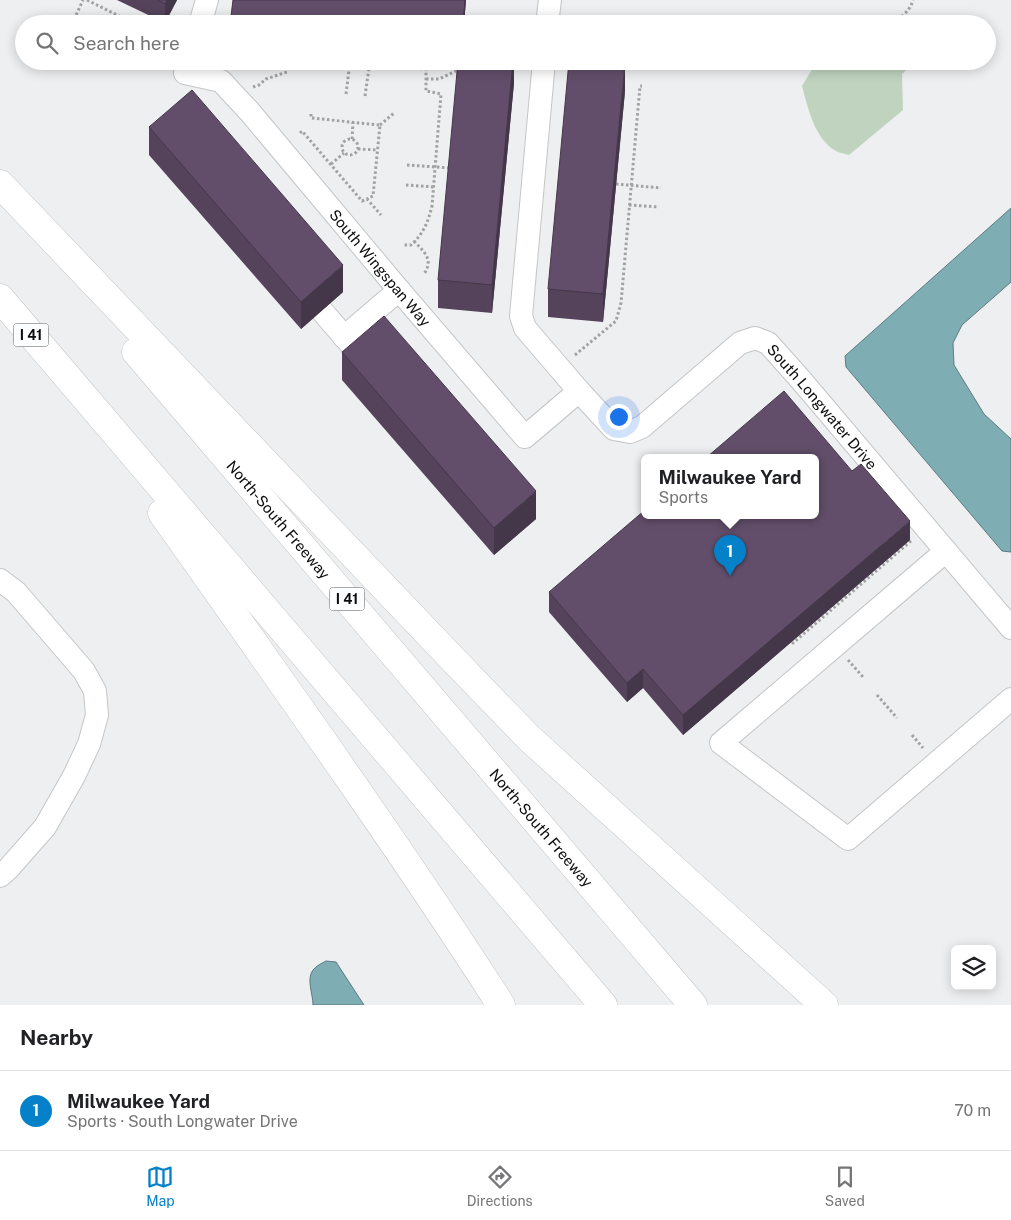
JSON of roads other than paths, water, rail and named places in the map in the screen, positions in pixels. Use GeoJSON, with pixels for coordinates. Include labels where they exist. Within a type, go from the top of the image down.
{"type":"FeatureCollection","features":[{"type":"Feature","properties":{"kind":"highway"},"geometry":{"type":"LineString","coordinates":[[0,184],[529,738],[824,1005]]}},
{"type":"Feature","properties":{"kind":"highway","name":"North-South Freeway"},"geometry":{"type":"LineString","coordinates":[[0,193],[693,1005]]}},
{"type":"Feature","properties":{"kind":"highway","name":"I 41"},"geometry":{"type":"LineString","coordinates":[[0,298],[603,1005]]}},
{"type":"Feature","properties":{"kind":"highway"},"geometry":{"type":"LineString","coordinates":[[61,371],[364,800],[501,1005]]}},
{"type":"Feature","properties":{"kind":"street"},"geometry":{"type":"LineString","coordinates":[[203,15],[207,0]]}},
{"type":"Feature","properties":{"kind":"street"},"geometry":{"type":"LineString","coordinates":[[549,15],[550,0]]}},
{"type":"Feature","properties":{"kind":"street","name":"South Wingspan Way"},"geometry":{"type":"LineString","coordinates":[[186,70],[185,73],[221,81],[225,85],[525,436],[579,391]]}},
{"type":"Feature","properties":{"kind":"street","name":"South Longwater Drive"},"geometry":{"type":"LineString","coordinates":[[543,70],[521,316],[525,328],[614,429],[630,432],[642,427],[740,343],[755,338],[768,344],[793,386],[1010,623]]}},
{"type":"Feature","properties":{"kind":"street"},"geometry":{"type":"LineString","coordinates":[[344,337],[399,290]]}},
{"type":"Feature","properties":{"kind":"street"},"geometry":{"type":"LineString","coordinates":[[322,311],[364,361]]}},
{"type":"Feature","properties":{"kind":"street"},"geometry":{"type":"LineString","coordinates":[[946,551],[721,743],[848,838],[1011,699]]}},
{"type":"Feature","properties":{"kind":"street"},"geometry":{"type":"LineString","coordinates":[[0,580],[16,592],[84,671],[94,690],[97,715],[89,744],[74,776],[45,828],[8,870],[0,876]]}},
{"type":"Feature","properties":{"kind":"water"},"geometry":{"type":"Polygon","coordinates":[[[1011,208],[1011,282],[962,325],[953,343],[954,365],[984,414],[1011,439],[1011,552],[1002,551],[846,367],[845,356],[1011,208]]]}},
{"type":"Feature","properties":{"kind":"water"},"geometry":{"type":"Polygon","coordinates":[[[326,961],[336,962],[364,1005],[313,1005],[310,982],[311,974],[316,967],[326,961]]]}},
{"type":"Feature","properties":{"kind":"place","name":"Milwaukee Yard"},"geometry":{"type":"Point","coordinates":[730,576]}}]}
